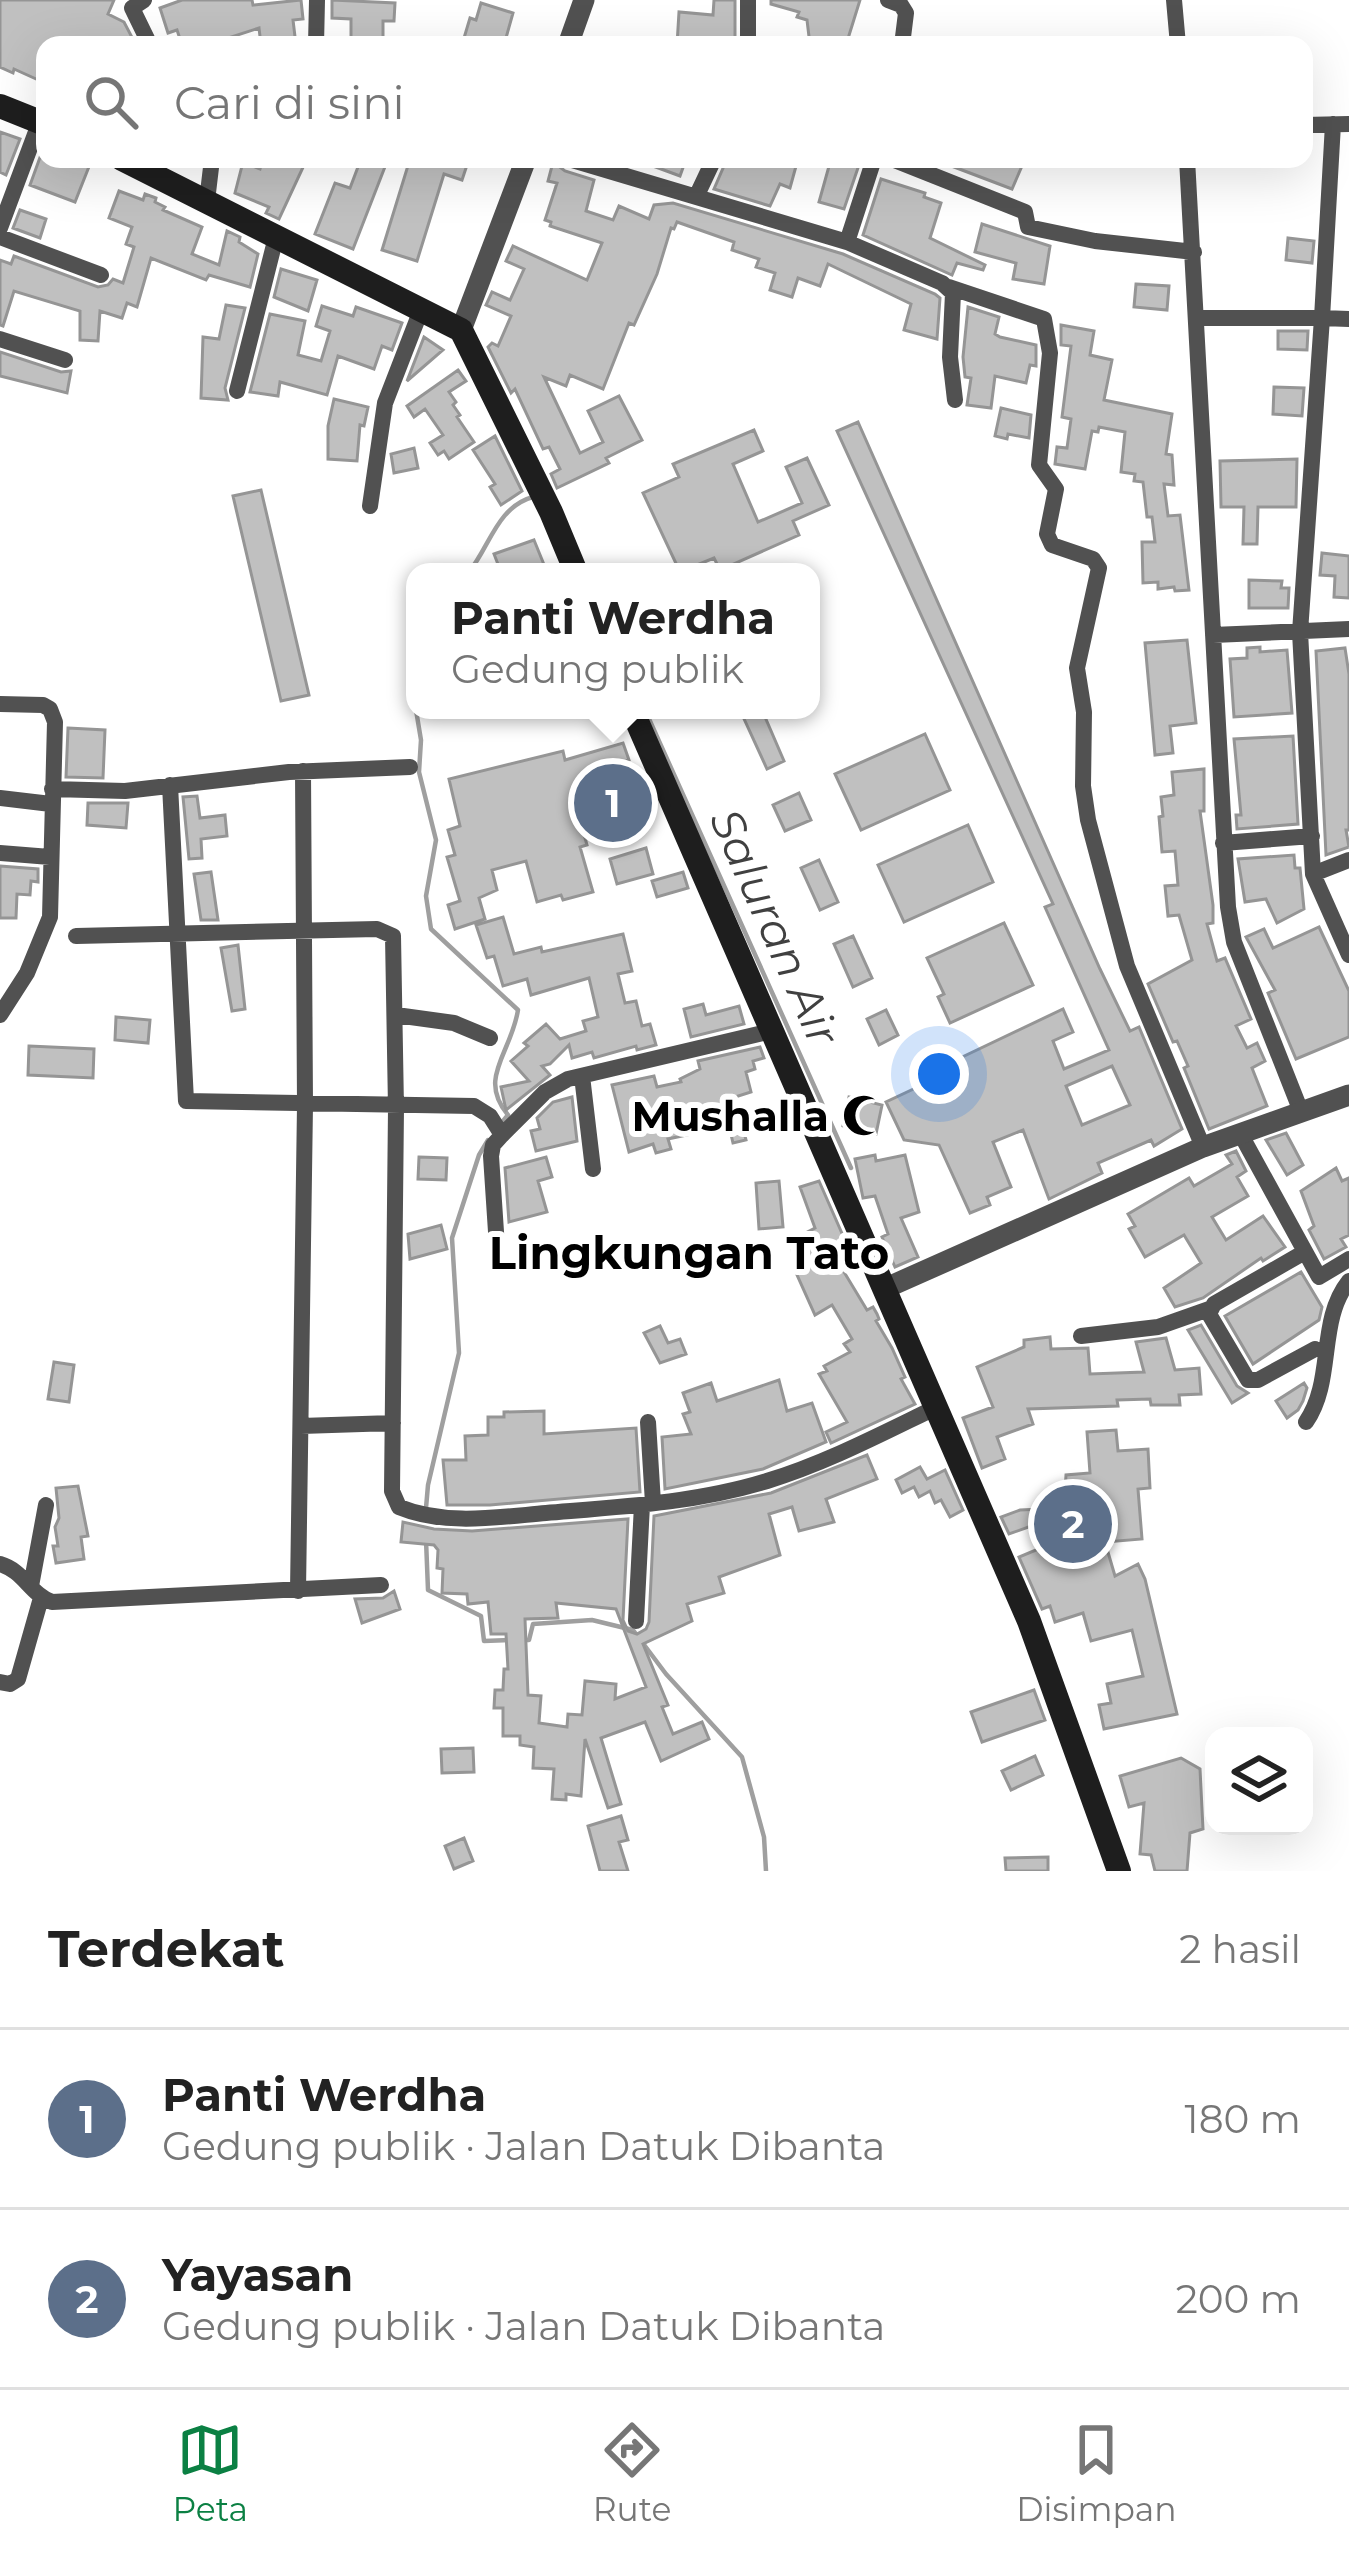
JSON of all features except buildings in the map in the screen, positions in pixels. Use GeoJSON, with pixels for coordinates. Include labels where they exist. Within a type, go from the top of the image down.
{"type":"FeatureCollection","features":[{"type":"Feature","properties":{"kind":"main road"},"geometry":{"type":"LineString","coordinates":[[0,106],[36,121]]}},
{"type":"Feature","properties":{"kind":"main road"},"geometry":{"type":"LineString","coordinates":[[140,168],[461,330],[572,563]]}},
{"type":"Feature","properties":{"kind":"main road"},"geometry":{"type":"LineString","coordinates":[[636,719],[1029,1621],[1119,1871]]}},
{"type":"Feature","properties":{"kind":"street"},"geometry":{"type":"LineString","coordinates":[[144,0],[132,8],[132,14],[145,36]]}},
{"type":"Feature","properties":{"kind":"street"},"geometry":{"type":"LineString","coordinates":[[316,36],[317,0]]}},
{"type":"Feature","properties":{"kind":"street"},"geometry":{"type":"LineString","coordinates":[[571,36],[584,0]]}},
{"type":"Feature","properties":{"kind":"street"},"geometry":{"type":"LineString","coordinates":[[748,0],[748,36]]}},
{"type":"Feature","properties":{"kind":"street"},"geometry":{"type":"LineString","coordinates":[[888,0],[906,13],[903,36]]}},
{"type":"Feature","properties":{"kind":"street"},"geometry":{"type":"LineString","coordinates":[[1174,0],[1177,36]]}},
{"type":"Feature","properties":{"kind":"street"},"geometry":{"type":"LineString","coordinates":[[1341,124],[1300,632],[1313,874],[1349,955]]}},
{"type":"Feature","properties":{"kind":"street"},"geometry":{"type":"LineString","coordinates":[[36,139],[0,232],[101,275]]}},
{"type":"Feature","properties":{"kind":"street"},"geometry":{"type":"LineString","coordinates":[[207,201],[211,168]]}},
{"type":"Feature","properties":{"kind":"street"},"geometry":{"type":"LineString","coordinates":[[461,330],[523,168]]}},
{"type":"Feature","properties":{"kind":"street"},"geometry":{"type":"LineString","coordinates":[[601,168],[847,242],[949,287],[1043,320],[1050,353],[1039,465],[1057,489],[1047,534],[1057,548],[1093,559],[1100,574],[1076,668],[1084,712],[1083,786],[1088,820],[1131,977],[1203,1148]]}},
{"type":"Feature","properties":{"kind":"street"},"geometry":{"type":"LineString","coordinates":[[697,195],[710,168]]}},
{"type":"Feature","properties":{"kind":"street"},"geometry":{"type":"LineString","coordinates":[[847,242],[871,168]]}},
{"type":"Feature","properties":{"kind":"street"},"geometry":{"type":"LineString","coordinates":[[915,168],[1025,212],[1028,227],[1083,239],[1194,252]]}},
{"type":"Feature","properties":{"kind":"street"},"geometry":{"type":"LineString","coordinates":[[1188,168],[1222,843],[1234,942],[1300,1109]]}},
{"type":"Feature","properties":{"kind":"street"},"geometry":{"type":"LineString","coordinates":[[237,391],[275,237]]}},
{"type":"Feature","properties":{"kind":"street"},"geometry":{"type":"LineString","coordinates":[[949,287],[953,293],[950,357],[955,400]]}},
{"type":"Feature","properties":{"kind":"street"},"geometry":{"type":"LineString","coordinates":[[370,506],[385,403],[421,310]]}},
{"type":"Feature","properties":{"kind":"street"},"geometry":{"type":"LineString","coordinates":[[1197,318],[1349,319]]}},
{"type":"Feature","properties":{"kind":"street"},"geometry":{"type":"LineString","coordinates":[[0,339],[65,360]]}},
{"type":"Feature","properties":{"kind":"street"},"geometry":{"type":"LineString","coordinates":[[1213,635],[1349,629]]}},
{"type":"Feature","properties":{"kind":"street"},"geometry":{"type":"LineString","coordinates":[[0,704],[43,705],[55,722],[50,917],[27,973],[0,1015]]}},
{"type":"Feature","properties":{"kind":"street"},"geometry":{"type":"LineString","coordinates":[[0,798],[125,791],[303,771],[410,767]]}},
{"type":"Feature","properties":{"kind":"street"},"geometry":{"type":"LineString","coordinates":[[298,1591],[305,1105],[303,771]]}},
{"type":"Feature","properties":{"kind":"street"},"geometry":{"type":"LineString","coordinates":[[170,785],[186,1101],[474,1106],[490,1116],[502,1135]]}},
{"type":"Feature","properties":{"kind":"street"},"geometry":{"type":"LineString","coordinates":[[1222,843],[1312,836]]}},
{"type":"Feature","properties":{"kind":"street"},"geometry":{"type":"LineString","coordinates":[[0,853],[50,857]]}},
{"type":"Feature","properties":{"kind":"street"},"geometry":{"type":"LineString","coordinates":[[1313,874],[1349,860]]}},
{"type":"Feature","properties":{"kind":"street"},"geometry":{"type":"LineString","coordinates":[[76,936],[376,929],[393,936],[392,1491],[399,1507],[485,1519],[648,1504],[735,1490],[802,1469],[937,1407]]}},
{"type":"Feature","properties":{"kind":"street"},"geometry":{"type":"LineString","coordinates":[[396,1016],[454,1023],[490,1038]]}},
{"type":"Feature","properties":{"kind":"street"},"geometry":{"type":"LineString","coordinates":[[497,1246],[493,1145],[545,1092],[582,1076],[771,1031]]}},
{"type":"Feature","properties":{"kind":"street"},"geometry":{"type":"LineString","coordinates":[[582,1076],[593,1169]]}},
{"type":"Feature","properties":{"kind":"street"},"geometry":{"type":"LineString","coordinates":[[886,1288],[1203,1148],[1349,1095]]}},
{"type":"Feature","properties":{"kind":"street"},"geometry":{"type":"LineString","coordinates":[[1240,1133],[1319,1277],[1349,1259]]}},
{"type":"Feature","properties":{"kind":"street"},"geometry":{"type":"LineString","coordinates":[[1081,1336],[1158,1327],[1209,1309],[1303,1252]]}},
{"type":"Feature","properties":{"kind":"street"},"geometry":{"type":"LineString","coordinates":[[1306,1423],[1323,1381],[1329,1327],[1349,1281]]}},
{"type":"Feature","properties":{"kind":"street"},"geometry":{"type":"LineString","coordinates":[[1209,1309],[1248,1380],[1258,1380],[1315,1349]]}},
{"type":"Feature","properties":{"kind":"street"},"geometry":{"type":"LineString","coordinates":[[301,1426],[393,1423]]}},
{"type":"Feature","properties":{"kind":"street"},"geometry":{"type":"LineString","coordinates":[[637,1621],[648,1504],[648,1423]]}},
{"type":"Feature","properties":{"kind":"street"},"geometry":{"type":"LineString","coordinates":[[0,1682],[10,1684],[18,1678],[36,1592],[46,1505]]}},
{"type":"Feature","properties":{"kind":"street"},"geometry":{"type":"LineString","coordinates":[[0,1564],[21,1574],[52,1602],[381,1585]]}},
{"type":"Feature","properties":{"kind":"waterway"},"geometry":{"type":"LineString","coordinates":[[474,563],[502,518],[533,497]]}},
{"type":"Feature","properties":{"kind":"waterway"},"geometry":{"type":"LineString","coordinates":[[418,719],[419,772],[436,840],[426,896],[431,929],[518,1010],[496,1077],[499,1102],[508,1115],[503,1121]]}},
{"type":"Feature","properties":{"kind":"waterway","name":"Saluran Air"},"geometry":{"type":"LineString","coordinates":[[649,719],[851,1168]]}},
{"type":"Feature","properties":{"kind":"waterway"},"geometry":{"type":"LineString","coordinates":[[426,1508],[459,1353],[452,1238],[488,1140]]}},
{"type":"Feature","properties":{"kind":"waterway"},"geometry":{"type":"LineString","coordinates":[[426,1540],[428,1590],[481,1616],[484,1641],[511,1640]]}},
{"type":"Feature","properties":{"kind":"waterway"},"geometry":{"type":"LineString","coordinates":[[523,1640],[529,1640],[533,1624],[592,1620],[633,1630],[666,1674],[742,1757],[764,1837],[766,1871]]}},
{"type":"Feature","properties":{"kind":"place","name":"Panti Werdha"},"geometry":{"type":"Point","coordinates":[613,803]}},
{"type":"Feature","properties":{"kind":"place","name":"Mushalla"},"geometry":{"type":"Point","coordinates":[863,1116]}},
{"type":"Feature","properties":{"kind":"place","name":"Yayasan"},"geometry":{"type":"Point","coordinates":[1073,1524]}},
{"type":"Feature","properties":{"kind":"district","name":"Lingkungan Tato"},"geometry":{"type":"Point","coordinates":[689,1253]}}]}
